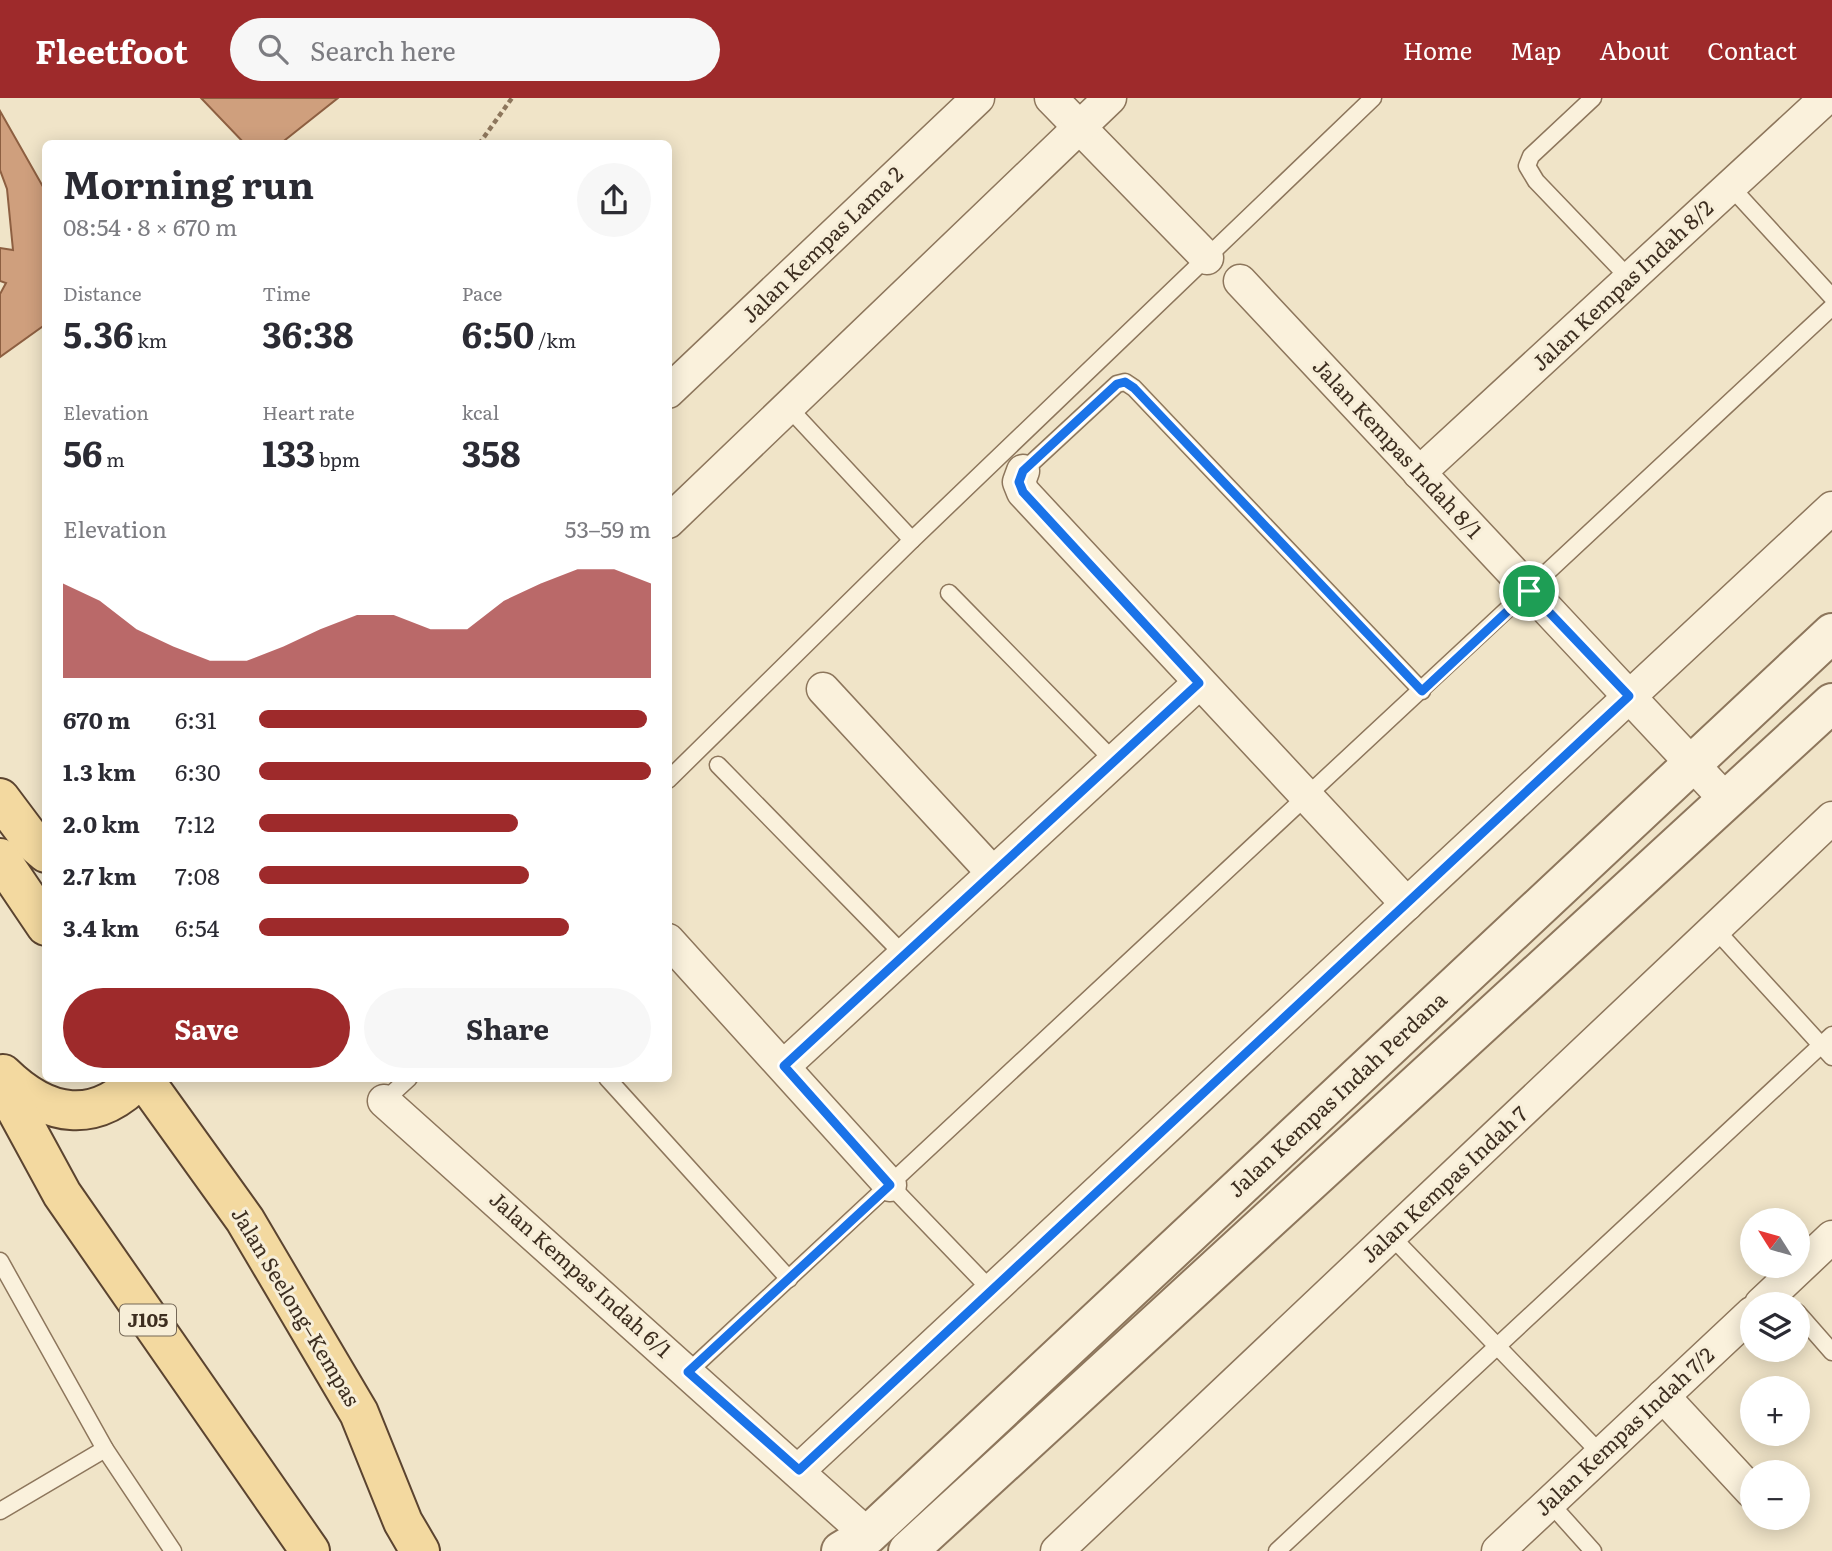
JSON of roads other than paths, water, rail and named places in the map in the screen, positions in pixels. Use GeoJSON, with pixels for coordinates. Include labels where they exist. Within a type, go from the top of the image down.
{"type":"FeatureCollection","features":[{"type":"Feature","properties":{"kind":"main road"},"geometry":{"type":"LineString","coordinates":[[0,798],[33,842],[42,850]]}},
{"type":"Feature","properties":{"kind":"main road"},"geometry":{"type":"LineString","coordinates":[[0,858],[42,920]]}},
{"type":"Feature","properties":{"kind":"main road"},"geometry":{"type":"LineString","coordinates":[[0,1070],[19,1090],[47,1105],[79,1112],[128,1091],[138,1082]]}},
{"type":"Feature","properties":{"kind":"main road","name":"J105"},"geometry":{"type":"LineString","coordinates":[[0,1080],[62,1194],[310,1551]]}},
{"type":"Feature","properties":{"kind":"main road","name":"Jalan Seelong–Kempas"},"geometry":{"type":"LineString","coordinates":[[145,1082],[245,1220],[359,1413],[402,1522],[420,1551]]}},
{"type":"Feature","properties":{"kind":"main road"},"geometry":{"type":"LineString","coordinates":[[359,1413],[447,1551]]}},
{"type":"Feature","properties":{"kind":"street","name":"Jalan Kempas Lama 2"},"geometry":{"type":"LineString","coordinates":[[672,389],[978,98]]}},
{"type":"Feature","properties":{"kind":"street"},"geometry":{"type":"LineString","coordinates":[[1051,98],[1207,258]]}},
{"type":"Feature","properties":{"kind":"street"},"geometry":{"type":"LineString","coordinates":[[672,518],[1111,98]]}},
{"type":"Feature","properties":{"kind":"street","name":"Jalan Kempas Indah 8/2"},"geometry":{"type":"LineString","coordinates":[[1419,473],[1826,98]]}},
{"type":"Feature","properties":{"kind":"street","name":"Jalan Kempas Indah 8/1"},"geometry":{"type":"LineString","coordinates":[[1240,281],[1727,801]]}},
{"type":"Feature","properties":{"kind":"street"},"geometry":{"type":"LineString","coordinates":[[1023,471],[1019,482],[1023,492],[1407,904]]}},
{"type":"Feature","properties":{"kind":"street"},"geometry":{"type":"LineString","coordinates":[[799,1470],[1832,508]]}},
{"type":"Feature","properties":{"kind":"street","name":"Jalan Kempas Indah Perdana"},"geometry":{"type":"LineString","coordinates":[[855,1543],[1832,633]]}},
{"type":"Feature","properties":{"kind":"street"},"geometry":{"type":"LineString","coordinates":[[784,1066],[1199,683]]}},
{"type":"Feature","properties":{"kind":"street"},"geometry":{"type":"LineString","coordinates":[[822,689],[993,873]]}},
{"type":"Feature","properties":{"kind":"street"},"geometry":{"type":"LineString","coordinates":[[910,1550],[1832,704]]}},
{"type":"Feature","properties":{"kind":"street","name":"Jalan Kempas Indah 7"},"geometry":{"type":"LineString","coordinates":[[1058,1551],[1832,818]]}},
{"type":"Feature","properties":{"kind":"street"},"geometry":{"type":"LineString","coordinates":[[672,944],[890,1185]]}},
{"type":"Feature","properties":{"kind":"street","name":"Jalan Kempas Indah 6/1"},"geometry":{"type":"LineString","coordinates":[[384,1101],[799,1470],[855,1543]]}},
{"type":"Feature","properties":{"kind":"street"},"geometry":{"type":"LineString","coordinates":[[1790,1292],[1832,1237]]}},
{"type":"Feature","properties":{"kind":"street","name":"Jalan Kempas Indah 7/2"},"geometry":{"type":"LineString","coordinates":[[1498,1551],[1740,1324]]}},
{"type":"Feature","properties":{"kind":"street"},"geometry":{"type":"LineString","coordinates":[[1663,1396],[1740,1479]]}},
{"type":"Feature","properties":{"kind":"lane"},"geometry":{"type":"LineString","coordinates":[[672,776],[912,540],[1373,98]]}},
{"type":"Feature","properties":{"kind":"lane"},"geometry":{"type":"LineString","coordinates":[[1593,98],[1531,156],[1527,166],[1536,181],[1630,279]]}},
{"type":"Feature","properties":{"kind":"lane"},"geometry":{"type":"LineString","coordinates":[[1730,186],[1832,297]]}},
{"type":"Feature","properties":{"kind":"lane"},"geometry":{"type":"LineString","coordinates":[[688,1372],[1832,307]]}},
{"type":"Feature","properties":{"kind":"lane"},"geometry":{"type":"LineString","coordinates":[[1023,471],[1117,384],[1125,382],[1134,388],[1422,691]]}},
{"type":"Feature","properties":{"kind":"lane"},"geometry":{"type":"LineString","coordinates":[[788,407],[912,540]]}},
{"type":"Feature","properties":{"kind":"lane"},"geometry":{"type":"LineString","coordinates":[[950,593],[1114,761]]}},
{"type":"Feature","properties":{"kind":"lane"},"geometry":{"type":"LineString","coordinates":[[718,765],[904,955]]}},
{"type":"Feature","properties":{"kind":"lane"},"geometry":{"type":"LineString","coordinates":[[1277,1551],[1828,1046],[1715,929]]}},
{"type":"Feature","properties":{"kind":"lane"},"geometry":{"type":"LineString","coordinates":[[384,1101],[405,1082]]}},
{"type":"Feature","properties":{"kind":"lane"},"geometry":{"type":"LineString","coordinates":[[611,1082],[789,1279]]}},
{"type":"Feature","properties":{"kind":"lane"},"geometry":{"type":"LineString","coordinates":[[890,1185],[991,1290]]}},
{"type":"Feature","properties":{"kind":"lane"},"geometry":{"type":"LineString","coordinates":[[1391,1236],[1601,1454]]}},
{"type":"Feature","properties":{"kind":"lane"},"geometry":{"type":"LineString","coordinates":[[0,1261],[106,1449],[173,1551]]}},
{"type":"Feature","properties":{"kind":"lane"},"geometry":{"type":"LineString","coordinates":[[1810,1330],[1832,1352]]}},
{"type":"Feature","properties":{"kind":"lane"},"geometry":{"type":"LineString","coordinates":[[0,1511],[106,1449]]}},
{"type":"Feature","properties":{"kind":"lane"},"geometry":{"type":"LineString","coordinates":[[1550,1503],[1594,1551]]}}]}
